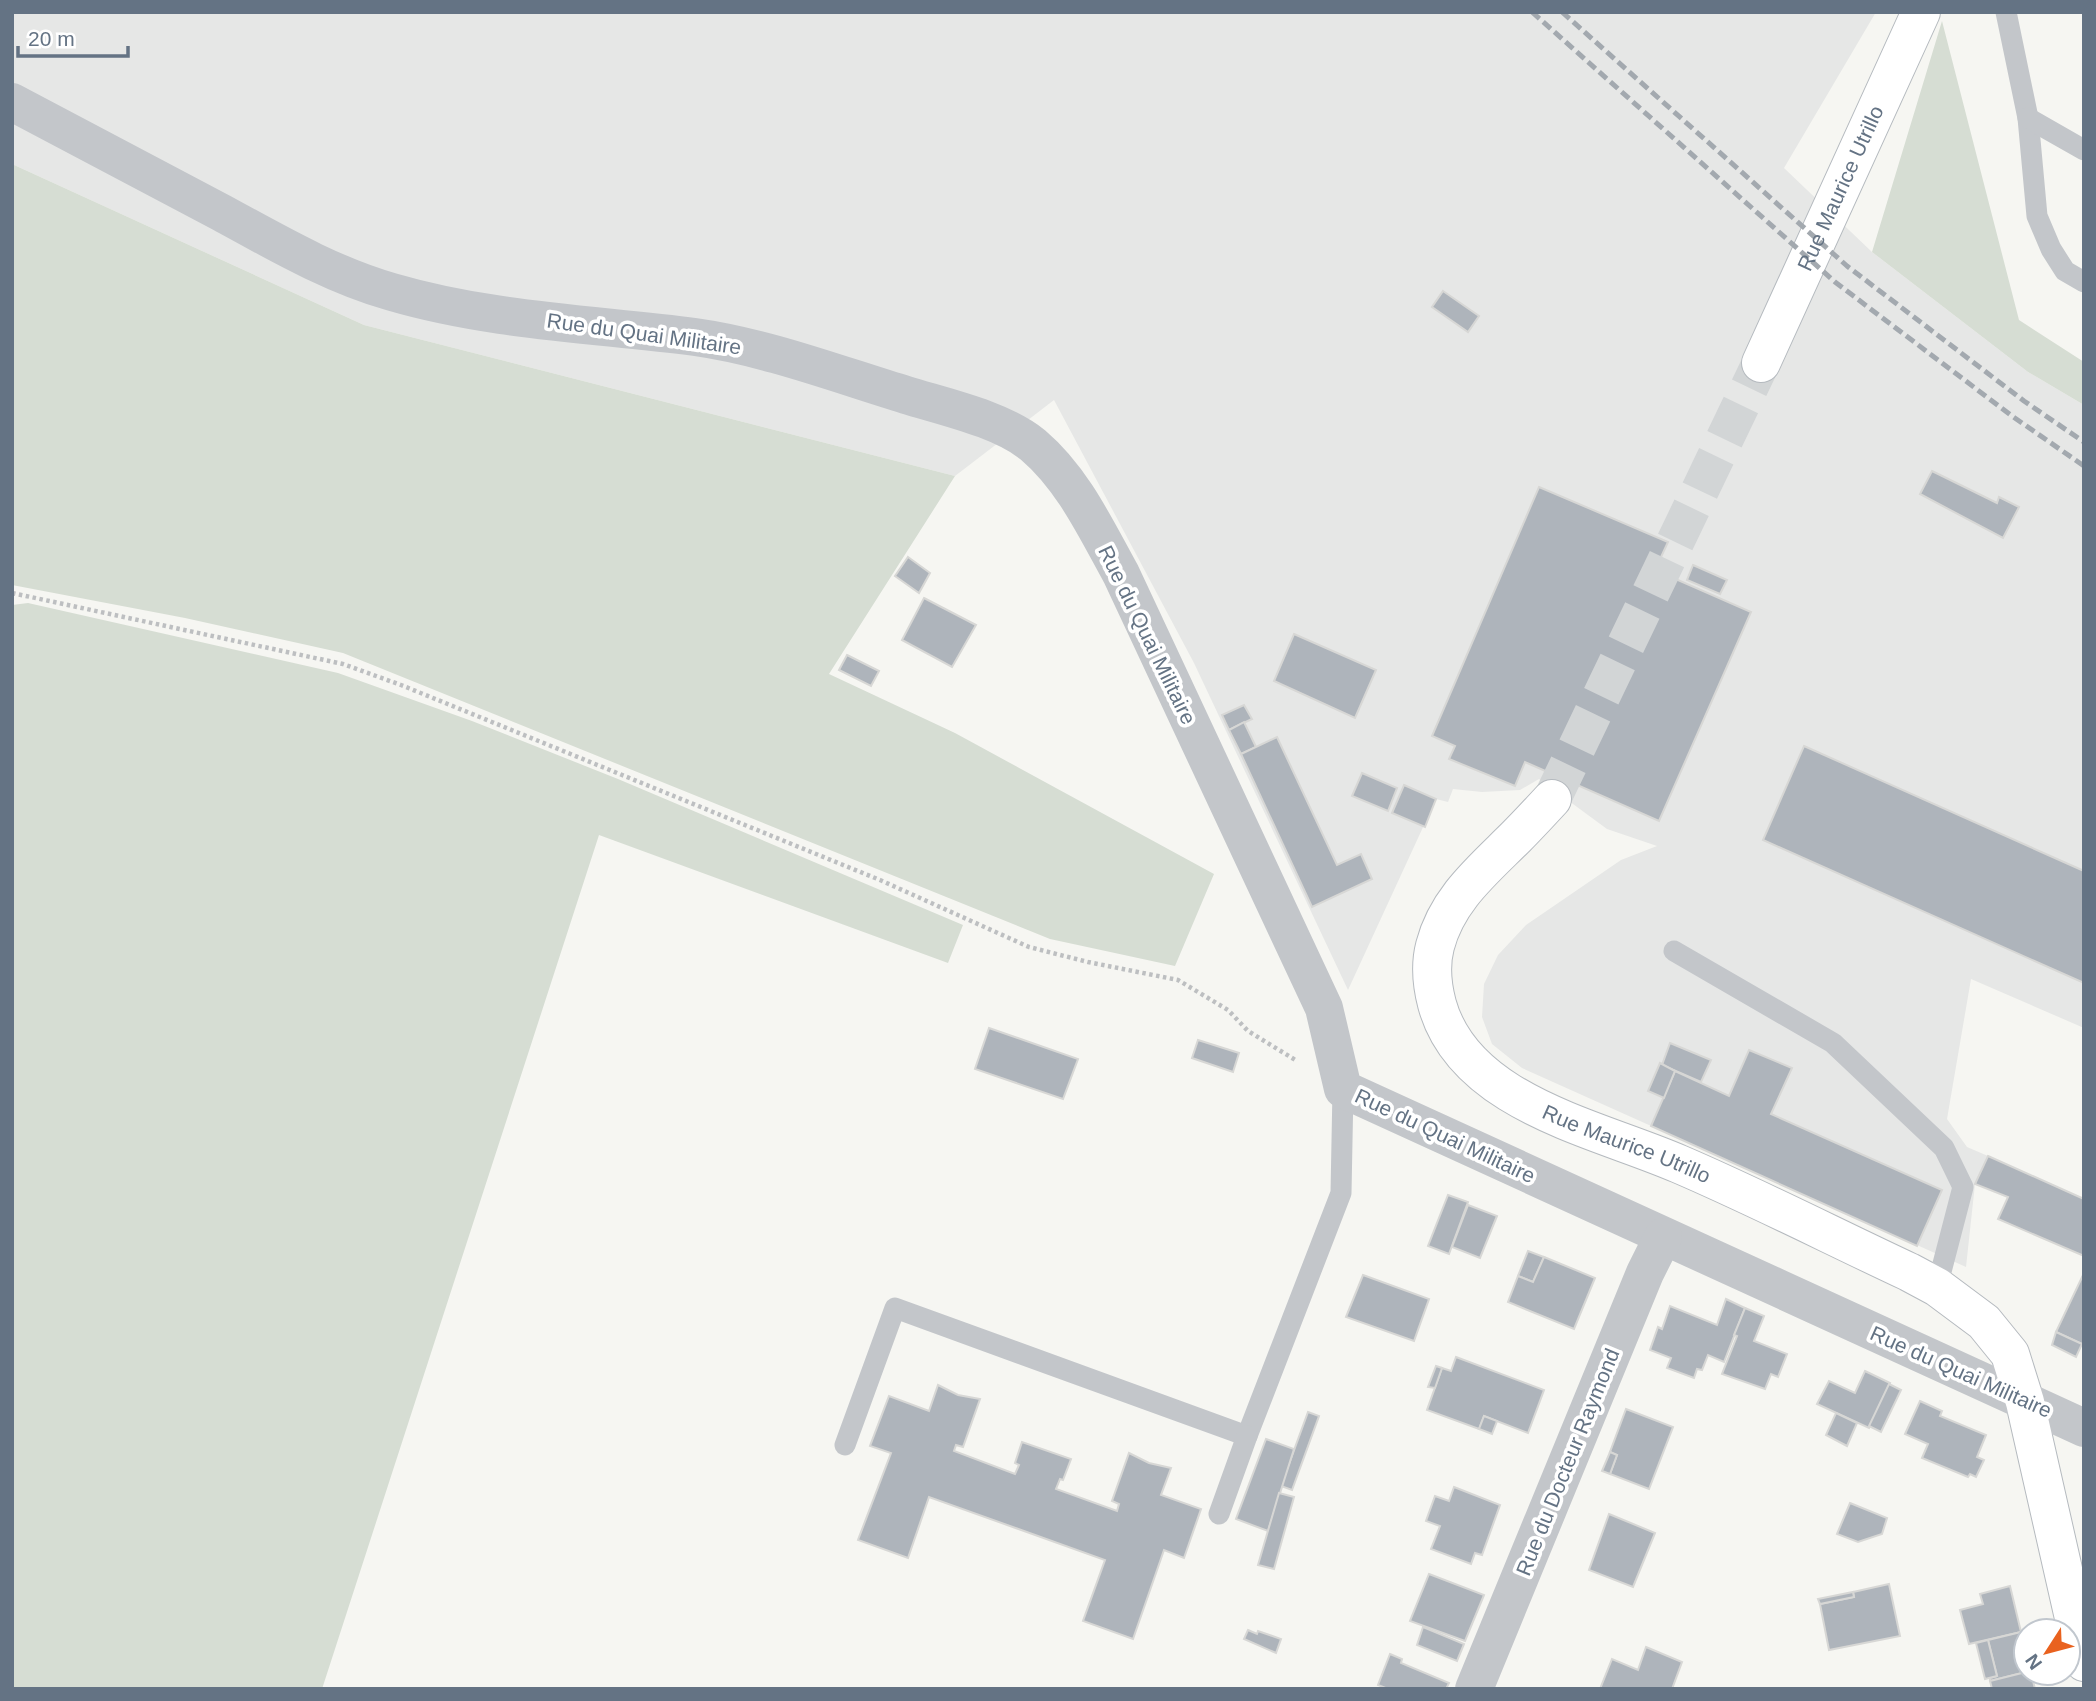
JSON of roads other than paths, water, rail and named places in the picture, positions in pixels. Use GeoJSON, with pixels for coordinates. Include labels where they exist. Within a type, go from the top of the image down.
{"type":"FeatureCollection","features":[{"type":"Feature","properties":{"kind":"street","name":"Rue Maurice Utrillo"},"geometry":{"type":"LineString","coordinates":[[1761,363],[1921,12]]}},
{"type":"Feature","properties":{"kind":"street","name":"Rue du Quai Militaire"},"geometry":{"type":"LineString","coordinates":[[12,102],[299,254],[390,292],[489,313],[697,337],[738,346],[943,407],[1005,428],[1032,444],[1058,470],[1121,574],[1324,1008],[1343,1089],[2084,1428]]}},
{"type":"Feature","properties":{"kind":"street","name":"Rue Maurice Utrillo"},"geometry":{"type":"LineString","coordinates":[[1552,799],[1460,895],[1445,921],[1435,948],[1432,985],[1450,1038],[1471,1062],[1497,1084],[1548,1114],[1678,1163],[1937,1287],[1984,1322],[2010,1354],[2025,1402],[2084,1662]]}},
{"type":"Feature","properties":{"kind":"street","name":"Rue du Docteur Raymond"},"geometry":{"type":"LineString","coordinates":[[1474,1689],[1645,1273],[1663,1237]]}},
{"type":"Feature","properties":{"kind":"lane"},"geometry":{"type":"LineString","coordinates":[[2006,12],[2028,118],[2037,216],[2050,249],[2065,271],[2084,282]]}},
{"type":"Feature","properties":{"kind":"lane"},"geometry":{"type":"LineString","coordinates":[[2028,118],[2084,150]]}},
{"type":"Feature","properties":{"kind":"lane"},"geometry":{"type":"LineString","coordinates":[[1674,951],[1833,1044],[1944,1148],[1963,1187],[1937,1287]]}},
{"type":"Feature","properties":{"kind":"lane"},"geometry":{"type":"LineString","coordinates":[[1219,1514],[1341,1193],[1343,1089]]}},
{"type":"Feature","properties":{"kind":"lane"},"geometry":{"type":"LineString","coordinates":[[845,1445],[895,1308],[1247,1436]]}},
{"type":"Feature","properties":{"kind":"tunnel"},"geometry":{"type":"LineString","coordinates":[[1552,799],[1761,363]]}},
{"type":"Feature","properties":{"kind":"railway"},"geometry":{"type":"LineString","coordinates":[[1532,12],[1835,282],[2012,416],[2084,466]]}},
{"type":"Feature","properties":{"kind":"railway"},"geometry":{"type":"LineString","coordinates":[[1562,12],[1847,266],[2024,401],[2084,442]]}}]}
